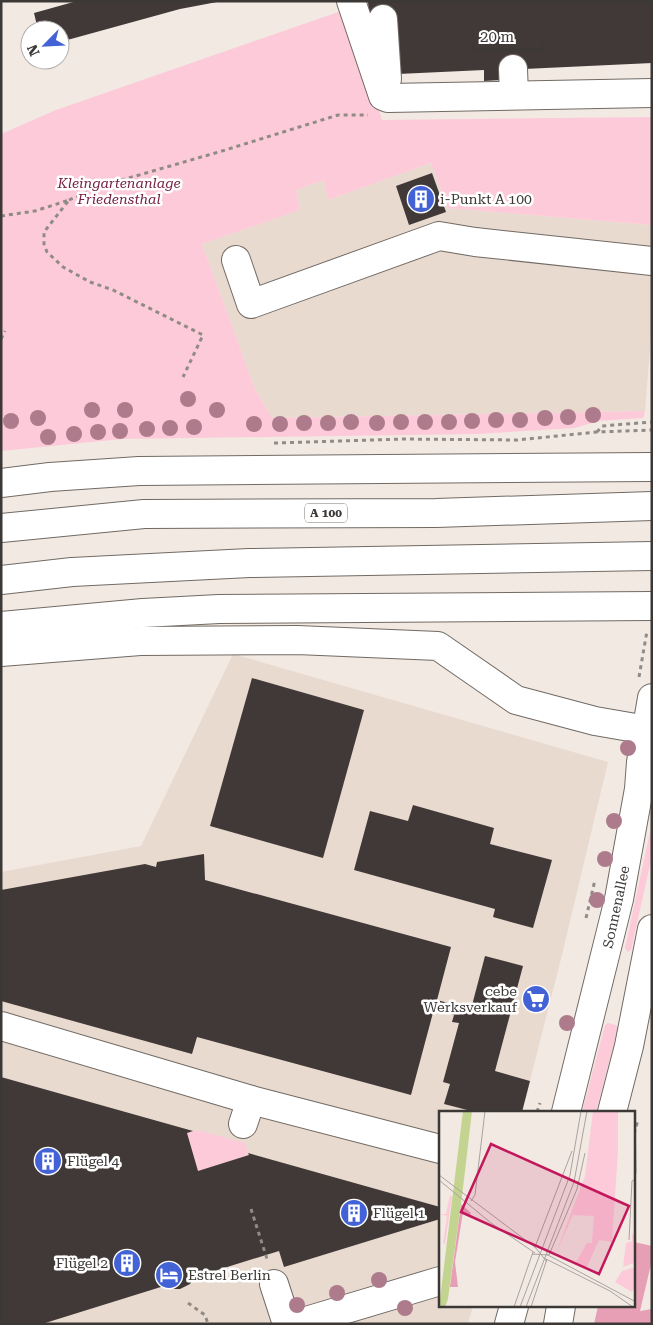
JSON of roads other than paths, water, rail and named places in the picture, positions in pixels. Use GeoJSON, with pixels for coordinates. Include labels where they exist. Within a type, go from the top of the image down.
{"type":"FeatureCollection","features":[{"type":"Feature","properties":{"kind":"main road"},"geometry":{"type":"LineString","coordinates":[[351,1],[383,96],[379,106]]}},
{"type":"Feature","properties":{"kind":"main road"},"geometry":{"type":"LineString","coordinates":[[379,106],[383,19]]}},
{"type":"Feature","properties":{"kind":"main road"},"geometry":{"type":"LineString","coordinates":[[379,106],[514,82],[652,93]]}},
{"type":"Feature","properties":{"kind":"main road"},"geometry":{"type":"LineString","coordinates":[[236,260],[251,304],[439,236],[476,242],[652,261]]}},
{"type":"Feature","properties":{"kind":"main road"},"geometry":{"type":"LineString","coordinates":[[1,483],[50,477],[139,471],[652,467]]}},
{"type":"Feature","properties":{"kind":"main road","name":"A 100"},"geometry":{"type":"LineString","coordinates":[[1,528],[144,514],[436,513],[652,506]]}},
{"type":"Feature","properties":{"kind":"main road"},"geometry":{"type":"LineString","coordinates":[[1,580],[72,572],[250,563],[652,556]]}},
{"type":"Feature","properties":{"kind":"main road"},"geometry":{"type":"LineString","coordinates":[[1,626],[143,614],[219,610],[652,606]]}},
{"type":"Feature","properties":{"kind":"main road"},"geometry":{"type":"LineString","coordinates":[[1,652],[140,641],[297,640],[438,646],[516,700],[595,722],[647,730]]}},
{"type":"Feature","properties":{"kind":"main road","name":"Sonnenallee"},"geometry":{"type":"LineString","coordinates":[[566,1111],[619,898],[639,789],[641,762],[652,698]]}},
{"type":"Feature","properties":{"kind":"main road"},"geometry":{"type":"LineString","coordinates":[[612,1111],[629,1046],[652,929]]}},
{"type":"Feature","properties":{"kind":"main road"},"geometry":{"type":"LineString","coordinates":[[1,1026],[247,1112],[439,1149]]}},
{"type":"Feature","properties":{"kind":"main road"},"geometry":{"type":"LineString","coordinates":[[272,1277],[287,1324]]}},
{"type":"Feature","properties":{"kind":"main road"},"geometry":{"type":"LineString","coordinates":[[296,1324],[439,1280]]}},
{"type":"Feature","properties":{"kind":"main road"},"geometry":{"type":"LineString","coordinates":[[509,1324],[513,1308]]}},
{"type":"Feature","properties":{"kind":"main road"},"geometry":{"type":"LineString","coordinates":[[558,1324],[561,1308]]}},
{"type":"Feature","properties":{"kind":"place","name":"i-Punkt A 100"},"geometry":{"type":"Point","coordinates":[421,199]}},
{"type":"Feature","properties":{"kind":"place","name":"cebe Werksverkauf"},"geometry":{"type":"Point","coordinates":[536,999]}},
{"type":"Feature","properties":{"kind":"place","name":"Flügel 4"},"geometry":{"type":"Point","coordinates":[48,1161]}},
{"type":"Feature","properties":{"kind":"place","name":"Flügel 1"},"geometry":{"type":"Point","coordinates":[354,1213]}},
{"type":"Feature","properties":{"kind":"place","name":"Flügel 2"},"geometry":{"type":"Point","coordinates":[127,1263]}},
{"type":"Feature","properties":{"kind":"place","name":"Estrel Berlin"},"geometry":{"type":"Point","coordinates":[169,1275]}},
{"type":"Feature","properties":{"kind":"park label","name":"Kleingartenanlage Friedensthal"},"geometry":{"type":"Point","coordinates":[119,192]}}]}
